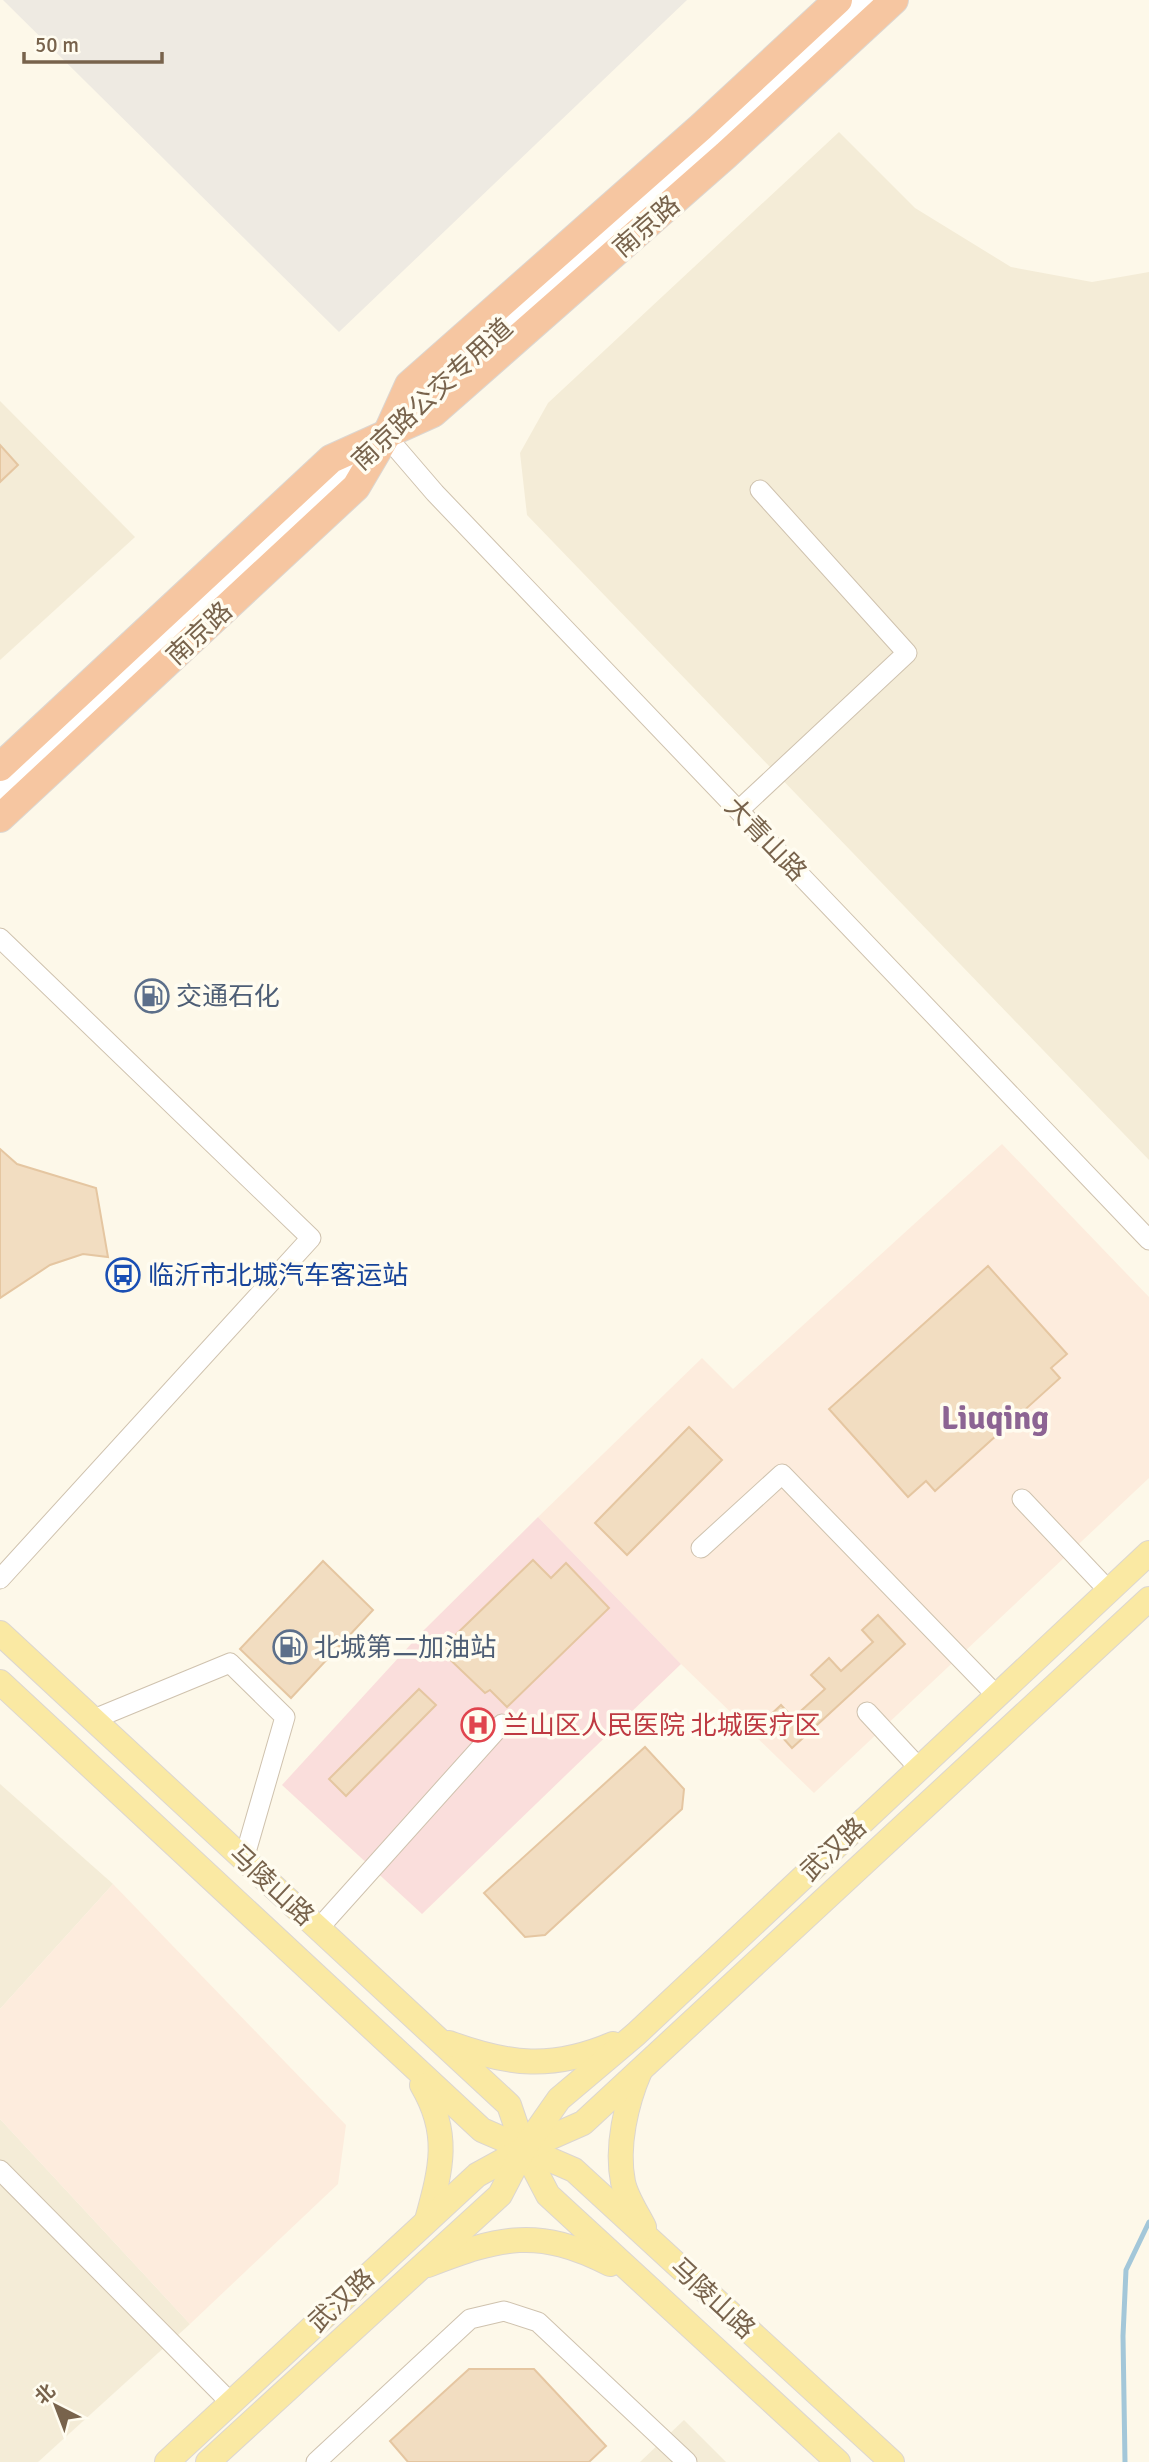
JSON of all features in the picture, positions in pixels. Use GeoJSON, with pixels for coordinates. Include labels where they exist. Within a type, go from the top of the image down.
{"type":"FeatureCollection","features":[{"type":"Feature","properties":{"kind":"highway","name":"南京路"},"geometry":{"type":"LineString","coordinates":[[0,818],[356,487],[386,436],[409,385],[701,127],[838,0]]}},
{"type":"Feature","properties":{"kind":"highway","name":"南京路"},"geometry":{"type":"LineString","coordinates":[[0,767],[331,458],[433,413],[726,155],[894,0]]}},
{"type":"Feature","properties":{"kind":"main road","name":"武汉路"},"geometry":{"type":"LineString","coordinates":[[208,2462],[414,2270],[500,2194],[524,2149],[559,2099],[636,2034],[1149,1553]]}},
{"type":"Feature","properties":{"kind":"main road","name":"武汉路"},"geometry":{"type":"LineString","coordinates":[[167,2462],[477,2175],[524,2149],[583,2123],[1149,1599]]}},
{"type":"Feature","properties":{"kind":"main road","name":"马陵山路"},"geometry":{"type":"LineString","coordinates":[[0,1633],[509,2105],[524,2149],[548,2195],[838,2462]]}},
{"type":"Feature","properties":{"kind":"main road","name":"马陵山路"},"geometry":{"type":"LineString","coordinates":[[0,1682],[482,2130],[574,2171],[892,2462]]}},
{"type":"Feature","properties":{"kind":"main road"},"geometry":{"type":"LineString","coordinates":[[438,2039],[491,2058],[537,2063],[582,2057],[636,2034]]}},
{"type":"Feature","properties":{"kind":"main road"},"geometry":{"type":"LineString","coordinates":[[407,2060],[438,2111],[441,2170],[427,2221]]}},
{"type":"Feature","properties":{"kind":"main road"},"geometry":{"type":"LineString","coordinates":[[643,2066],[634,2085],[621,2142],[623,2184],[650,2240]]}},
{"type":"Feature","properties":{"kind":"main road"},"geometry":{"type":"LineString","coordinates":[[414,2270],[484,2244],[525,2239],[579,2248],[638,2278]]}},
{"type":"Feature","properties":{"kind":"street","name":"南京路公交专用道"},"geometry":{"type":"LineString","coordinates":[[0,790],[864,0]]}},
{"type":"Feature","properties":{"kind":"street","name":"大青山路"},"geometry":{"type":"LineString","coordinates":[[386,436],[435,493],[1149,1240]]}},
{"type":"Feature","properties":{"kind":"street"},"geometry":{"type":"LineString","coordinates":[[739,810],[907,653],[760,490]]}},
{"type":"Feature","properties":{"kind":"street"},"geometry":{"type":"LineString","coordinates":[[0,938],[311,1238],[0,1579]]}},
{"type":"Feature","properties":{"kind":"street"},"geometry":{"type":"LineString","coordinates":[[701,1548],[782,1474],[996,1696]]}},
{"type":"Feature","properties":{"kind":"street"},"geometry":{"type":"LineString","coordinates":[[1022,1499],[1109,1591]]}},
{"type":"Feature","properties":{"kind":"street"},"geometry":{"type":"LineString","coordinates":[[94,1720],[230,1663],[285,1717],[244,1859]]}},
{"type":"Feature","properties":{"kind":"street"},"geometry":{"type":"LineString","coordinates":[[867,1712],[919,1768]]}},
{"type":"Feature","properties":{"kind":"street"},"geometry":{"type":"LineString","coordinates":[[319,1928],[502,1724]]}},
{"type":"Feature","properties":{"kind":"street"},"geometry":{"type":"LineString","coordinates":[[0,2171],[231,2403]]}},
{"type":"Feature","properties":{"kind":"street"},"geometry":{"type":"LineString","coordinates":[[316,2462],[470,2319],[505,2311],[538,2322],[687,2462]]}},
{"type":"Feature","properties":{"kind":"shaded area"},"geometry":{"type":"Polygon","coordinates":[[[3,0],[687,0],[339,332],[3,0]]]}},
{"type":"Feature","properties":{"kind":"shaded area"},"geometry":{"type":"Polygon","coordinates":[[[839,132],[915,208],[1011,267],[1092,282],[1149,272],[1149,1160],[527,515],[520,453],[548,403],[839,132]]]}},
{"type":"Feature","properties":{"kind":"shaded area"},"geometry":{"type":"Polygon","coordinates":[[[0,401],[135,537],[0,660],[0,401]]]}},
{"type":"Feature","properties":{"kind":"shaded area"},"geometry":{"type":"Polygon","coordinates":[[[1002,1144],[1149,1297],[1149,1478],[814,1793],[681,1664],[538,1517],[702,1358],[733,1389],[1002,1144]]]}},
{"type":"Feature","properties":{"kind":"shaded area","name":"兰山区人民医院 北城医疗区"},"geometry":{"type":"Polygon","coordinates":[[[538,1517],[681,1664],[422,1914],[282,1785],[422,1632],[538,1517]]]}},
{"type":"Feature","properties":{"kind":"shaded area"},"geometry":{"type":"Polygon","coordinates":[[[0,1784],[113,1884],[0,2009],[0,1784]]]}},
{"type":"Feature","properties":{"kind":"shaded area"},"geometry":{"type":"Polygon","coordinates":[[[113,1884],[346,2125],[338,2184],[190,2324],[0,2119],[0,2009],[113,1884]]]}},
{"type":"Feature","properties":{"kind":"shaded area"},"geometry":{"type":"Polygon","coordinates":[[[0,2119],[190,2324],[38,2462],[0,2462],[0,2119]]]}},
{"type":"Feature","properties":{"kind":"shaded area"},"geometry":{"type":"Polygon","coordinates":[[[684,2420],[726,2462],[640,2462],[684,2420]]]}},
{"type":"Feature","properties":{"kind":"building"},"geometry":{"type":"Polygon","coordinates":[[[0,445],[18,465],[0,482],[0,445]]]}},
{"type":"Feature","properties":{"kind":"building"},"geometry":{"type":"Polygon","coordinates":[[[0,1149],[17,1164],[96,1188],[108,1257],[83,1254],[50,1265],[0,1298],[0,1149]]]}},
{"type":"Feature","properties":{"kind":"building"},"geometry":{"type":"Polygon","coordinates":[[[988,1266],[1067,1354],[1051,1368],[1060,1378],[935,1491],[926,1481],[908,1497],[829,1409],[988,1266]]]}},
{"type":"Feature","properties":{"kind":"building"},"geometry":{"type":"Polygon","coordinates":[[[689,1427],[722,1460],[627,1555],[595,1523],[689,1427]]]}},
{"type":"Feature","properties":{"kind":"building"},"geometry":{"type":"Polygon","coordinates":[[[533,1560],[551,1578],[566,1563],[609,1608],[507,1707],[490,1690],[485,1693],[440,1650],[533,1560]]]}},
{"type":"Feature","properties":{"kind":"building"},"geometry":{"type":"Polygon","coordinates":[[[323,1561],[373,1610],[291,1698],[240,1649],[323,1561]]]}},
{"type":"Feature","properties":{"kind":"building"},"geometry":{"type":"Polygon","coordinates":[[[878,1615],[905,1644],[792,1748],[766,1719],[781,1705],[793,1718],[825,1689],[811,1675],[829,1658],[841,1671],[873,1642],[862,1630],[878,1615]]]}},
{"type":"Feature","properties":{"kind":"building"},"geometry":{"type":"Polygon","coordinates":[[[419,1689],[436,1705],[346,1796],[329,1779],[419,1689]]]}},
{"type":"Feature","properties":{"kind":"building"},"geometry":{"type":"Polygon","coordinates":[[[645,1747],[684,1789],[682,1809],[545,1935],[525,1937],[484,1893],[645,1747]]]}},
{"type":"Feature","properties":{"kind":"building"},"geometry":{"type":"Polygon","coordinates":[[[469,2369],[534,2369],[606,2446],[589,2462],[408,2462],[390,2441],[469,2369]]]}},
{"type":"Feature","properties":{"kind":"waterway"},"geometry":{"type":"LineString","coordinates":[[1125,2462],[1123,2336],[1126,2270],[1149,2222]]}},
{"type":"Feature","properties":{"kind":"place","name":"交通石化"},"geometry":{"type":"Point","coordinates":[152,996]}},
{"type":"Feature","properties":{"kind":"place","name":"临沂市北城汽车客运站"},"geometry":{"type":"Point","coordinates":[123,1275]}},
{"type":"Feature","properties":{"kind":"place","name":"北城第二加油站"},"geometry":{"type":"Point","coordinates":[290,1647]}},
{"type":"Feature","properties":{"kind":"place","name":"兰山区人民医院 北城医疗区"},"geometry":{"type":"Point","coordinates":[478,1725]}},
{"type":"Feature","properties":{"kind":"district","name":"Liuqing"},"geometry":{"type":"Point","coordinates":[995,1417]}}]}
